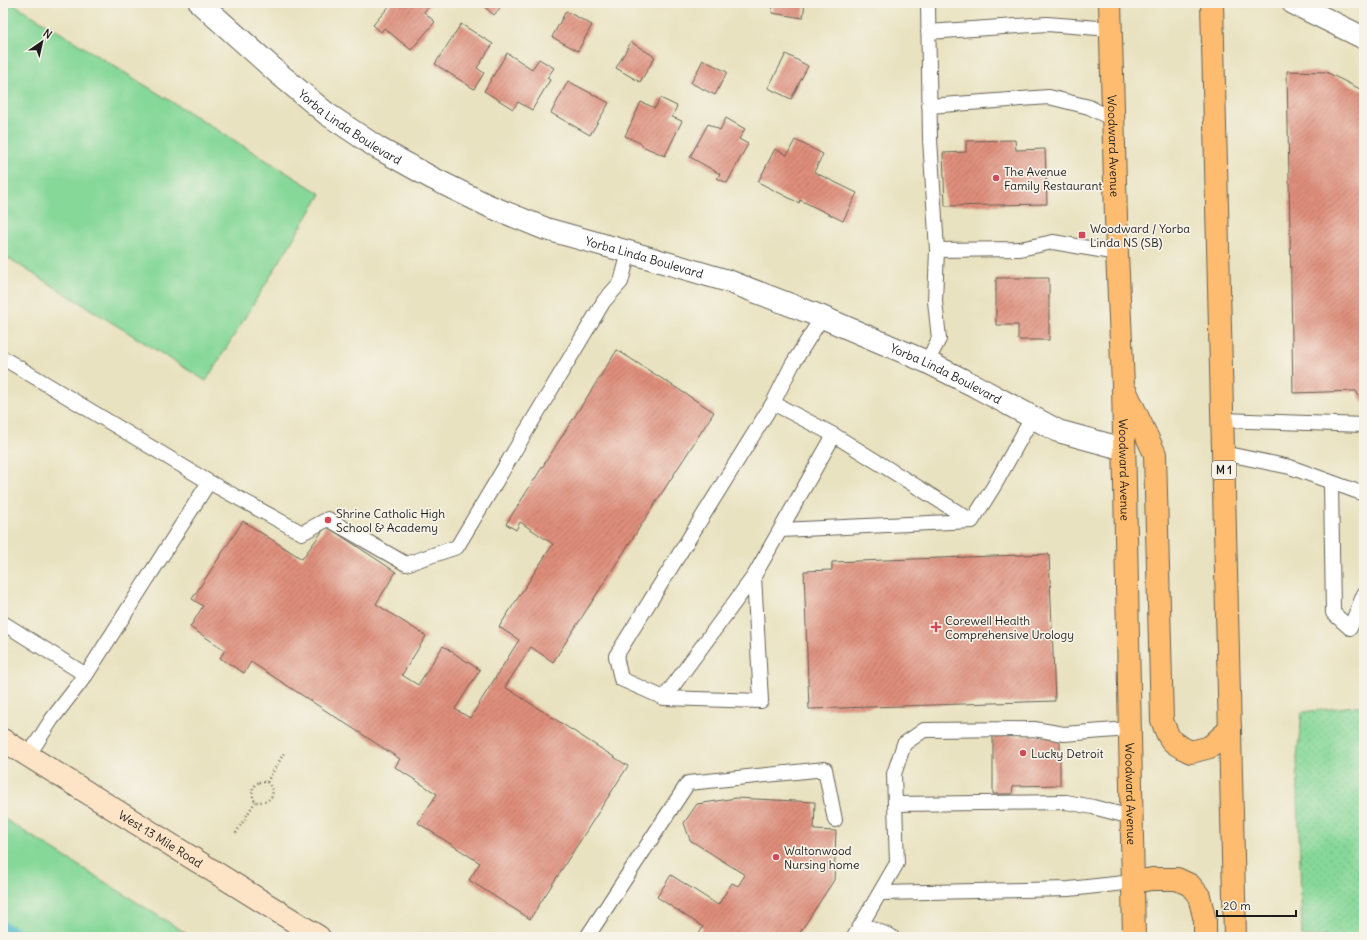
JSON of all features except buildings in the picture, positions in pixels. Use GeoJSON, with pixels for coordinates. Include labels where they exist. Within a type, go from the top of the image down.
{"type":"FeatureCollection","features":[{"type":"Feature","properties":{"kind":"main road","name":"Woodward Avenue"},"geometry":{"type":"LineString","coordinates":[[1110,3],[1117,253],[1123,385],[1134,937]]}},
{"type":"Feature","properties":{"kind":"main road","name":"M 1"},"geometry":{"type":"LineString","coordinates":[[1212,3],[1236,937]]}},
{"type":"Feature","properties":{"kind":"main road"},"geometry":{"type":"LineString","coordinates":[[1123,385],[1155,454],[1162,720],[1167,736],[1177,746],[1191,752],[1210,747],[1230,729]]}},
{"type":"Feature","properties":{"kind":"main road","name":"West 13 Mile Road"},"geometry":{"type":"LineString","coordinates":[[3,740],[306,934]]}},
{"type":"Feature","properties":{"kind":"main road"},"geometry":{"type":"LineString","coordinates":[[1133,882],[1152,879],[1177,878],[1190,885],[1199,896],[1205,921],[1205,937]]}},
{"type":"Feature","properties":{"kind":"street","name":"Yorba Linda Boulevard"},"geometry":{"type":"LineString","coordinates":[[200,3],[327,114],[392,156],[432,178],[489,206],[546,229],[728,281],[822,317],[927,362],[975,386],[1058,432],[1124,449]]}},
{"type":"Feature","properties":{"kind":"street"},"geometry":{"type":"LineString","coordinates":[[220,3],[226,27]]}},
{"type":"Feature","properties":{"kind":"street"},"geometry":{"type":"LineString","coordinates":[[1293,3],[1362,33]]}},
{"type":"Feature","properties":{"kind":"lane"},"geometry":{"type":"LineString","coordinates":[[927,362],[939,339],[935,301],[937,250],[930,138],[928,3]]}},
{"type":"Feature","properties":{"kind":"lane"},"geometry":{"type":"LineString","coordinates":[[928,32],[1047,24],[1111,29]]}},
{"type":"Feature","properties":{"kind":"lane"},"geometry":{"type":"LineString","coordinates":[[929,106],[1049,97],[1089,108],[1114,120]]}},
{"type":"Feature","properties":{"kind":"lane"},"geometry":{"type":"LineString","coordinates":[[937,250],[1020,249],[1053,242],[1117,253]]}},
{"type":"Feature","properties":{"kind":"lane"},"geometry":{"type":"LineString","coordinates":[[3,358],[209,482],[302,534],[328,519],[406,564],[457,546],[604,301],[621,282],[629,252]]}},
{"type":"Feature","properties":{"kind":"lane"},"geometry":{"type":"LineString","coordinates":[[754,576],[761,701],[664,698],[621,679],[616,656],[773,403],[792,365],[822,317]]}},
{"type":"Feature","properties":{"kind":"lane"},"geometry":{"type":"LineString","coordinates":[[773,403],[834,436],[972,520]]}},
{"type":"Feature","properties":{"kind":"lane"},"geometry":{"type":"LineString","coordinates":[[972,520],[994,486],[1032,418]]}},
{"type":"Feature","properties":{"kind":"lane"},"geometry":{"type":"LineString","coordinates":[[1223,420],[1364,424]]}},
{"type":"Feature","properties":{"kind":"lane"},"geometry":{"type":"LineString","coordinates":[[664,698],[754,576],[834,436]]}},
{"type":"Feature","properties":{"kind":"lane"},"geometry":{"type":"LineString","coordinates":[[1224,453],[1290,467],[1364,494]]}},
{"type":"Feature","properties":{"kind":"lane"},"geometry":{"type":"LineString","coordinates":[[28,756],[52,719],[86,675],[209,482]]}},
{"type":"Feature","properties":{"kind":"lane"},"geometry":{"type":"LineString","coordinates":[[1331,482],[1333,613],[1350,628],[1364,594]]}},
{"type":"Feature","properties":{"kind":"lane"},"geometry":{"type":"LineString","coordinates":[[781,530],[972,520]]}},
{"type":"Feature","properties":{"kind":"lane"},"geometry":{"type":"LineString","coordinates":[[3,623],[86,675]]}},
{"type":"Feature","properties":{"kind":"lane"},"geometry":{"type":"LineString","coordinates":[[854,937],[897,862],[894,774],[904,744],[924,730],[1034,729],[1064,734],[1129,729]]}},
{"type":"Feature","properties":{"kind":"lane"},"geometry":{"type":"LineString","coordinates":[[587,937],[688,783],[825,769],[835,820]]}},
{"type":"Feature","properties":{"kind":"lane"},"geometry":{"type":"LineString","coordinates":[[895,804],[1066,802],[1132,817]]}},
{"type":"Feature","properties":{"kind":"lane"},"geometry":{"type":"LineString","coordinates":[[880,893],[1069,889],[1133,882]]}},
{"type":"Feature","properties":{"kind":"lane"},"geometry":{"type":"LineString","coordinates":[[862,924],[892,937]]}},
{"type":"Feature","properties":{"kind":"path"},"geometry":{"type":"LineString","coordinates":[[267,782],[284,753]]}},
{"type":"Feature","properties":{"kind":"path"},"geometry":{"type":"LineString","coordinates":[[259,782],[267,782],[272,787],[273,794],[269,800],[255,802],[252,794],[253,787],[259,782]]}},
{"type":"Feature","properties":{"kind":"path"},"geometry":{"type":"LineString","coordinates":[[236,833],[255,802]]}},
{"type":"Feature","properties":{"kind":"green space"},"geometry":{"type":"Polygon","coordinates":[[[3,3],[12,3],[321,194],[206,381],[3,255],[3,3]]]}},
{"type":"Feature","properties":{"kind":"green space"},"geometry":{"type":"Polygon","coordinates":[[[1364,705],[1364,937],[1302,937],[1297,758],[1302,712],[1364,705]]]}},
{"type":"Feature","properties":{"kind":"green space"},"geometry":{"type":"Polygon","coordinates":[[[3,818],[192,937],[3,937],[3,818]]]}},
{"type":"Feature","properties":{"kind":"waterway"},"geometry":{"type":"LineString","coordinates":[[3,925],[25,937]]}},
{"type":"Feature","properties":{"kind":"place","name":"The Avenue Family Restaurant"},"geometry":{"type":"Point","coordinates":[996,178]}},
{"type":"Feature","properties":{"kind":"place","name":"Woodward / Yorba Linda NS (SB)"},"geometry":{"type":"Point","coordinates":[1082,235]}},
{"type":"Feature","properties":{"kind":"place","name":"Shrine Catholic High School & Academy"},"geometry":{"type":"Point","coordinates":[328,520]}},
{"type":"Feature","properties":{"kind":"place","name":"Corewell Health Comprehensive Urology"},"geometry":{"type":"Point","coordinates":[936,627]}},
{"type":"Feature","properties":{"kind":"place","name":"Lucky Detroit"},"geometry":{"type":"Point","coordinates":[1023,753]}},
{"type":"Feature","properties":{"kind":"place","name":"Waltonwood Nursing home"},"geometry":{"type":"Point","coordinates":[776,857]}}]}
